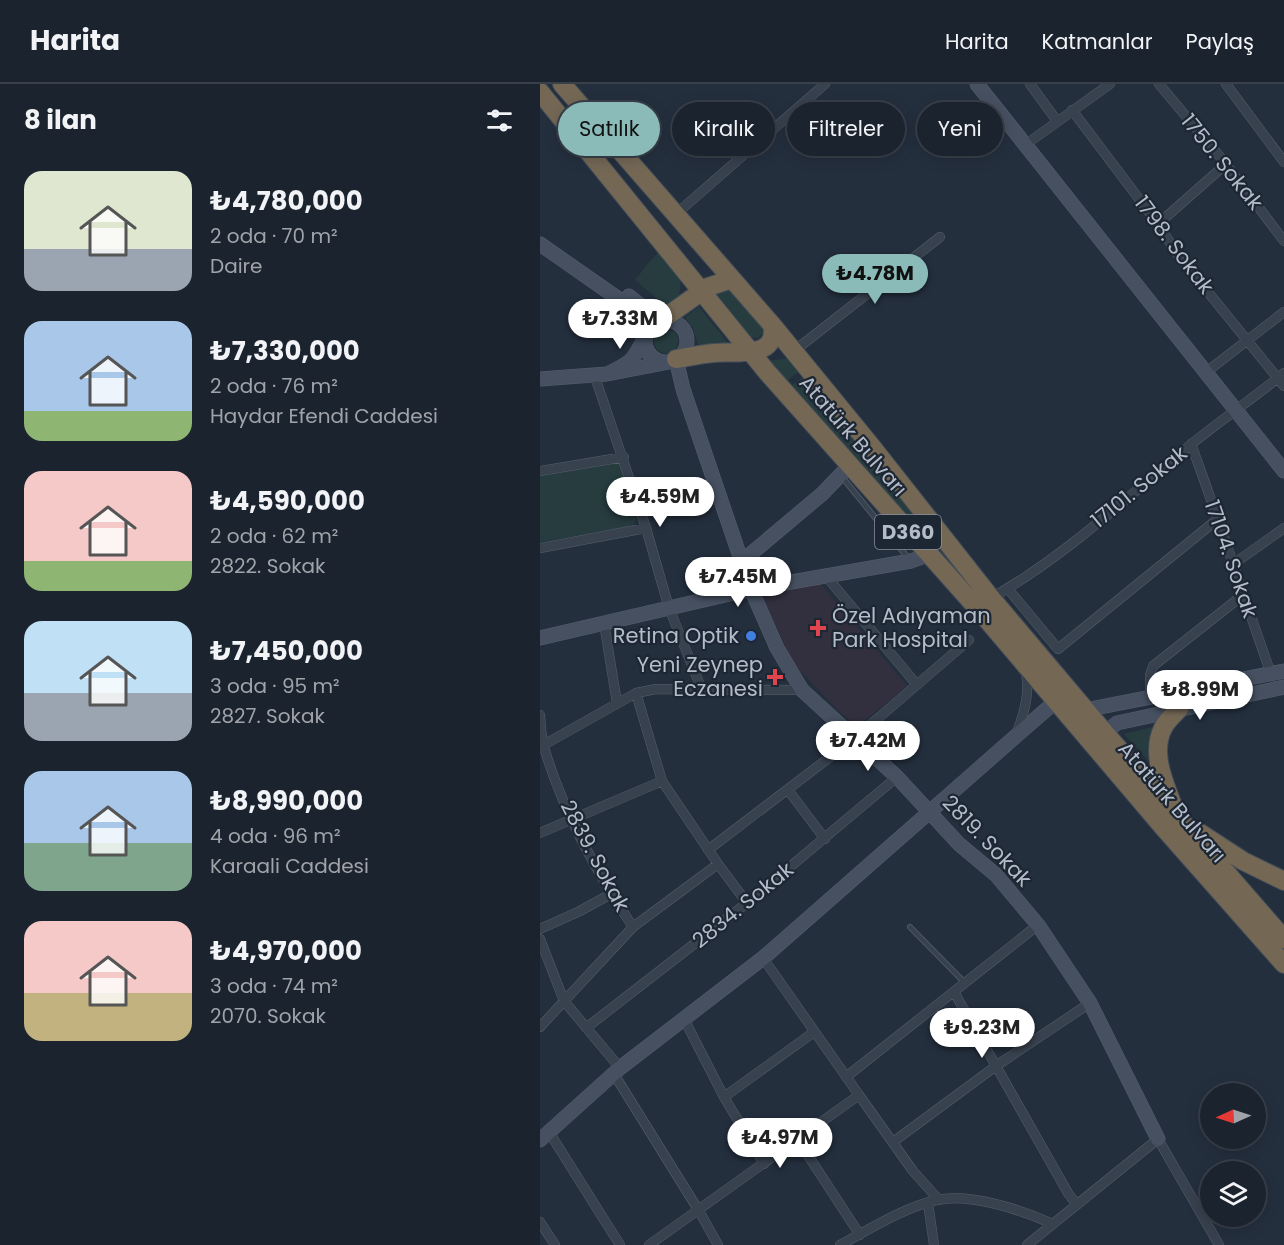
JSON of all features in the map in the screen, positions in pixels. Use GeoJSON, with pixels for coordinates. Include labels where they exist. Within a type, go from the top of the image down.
{"type":"FeatureCollection","features":[{"type":"Feature","properties":{"kind":"highway","name":"Atatürk Bulvarı"},"geometry":{"type":"LineString","coordinates":[[562,84],[773,326],[991,598],[1105,734],[1284,939]]}},
{"type":"Feature","properties":{"kind":"highway","name":"Atatürk Bulvarı"},"geometry":{"type":"LineString","coordinates":[[540,92],[845,471],[978,609],[1163,827],[1284,964]]}},
{"type":"Feature","properties":{"kind":"highway"},"geometry":{"type":"LineString","coordinates":[[660,321],[715,283],[732,279]]}},
{"type":"Feature","properties":{"kind":"highway"},"geometry":{"type":"LineString","coordinates":[[672,361],[712,353],[765,348],[771,342],[773,326]]}},
{"type":"Feature","properties":{"kind":"highway"},"geometry":{"type":"LineString","coordinates":[[1179,709],[1162,729],[1159,746],[1161,774],[1176,816],[1237,858],[1284,881]]}},
{"type":"Feature","properties":{"kind":"main road"},"geometry":{"type":"LineString","coordinates":[[571,84],[626,157]]}},
{"type":"Feature","properties":{"kind":"main road"},"geometry":{"type":"LineString","coordinates":[[977,84],[1284,471]]}},
{"type":"Feature","properties":{"kind":"main road"},"geometry":{"type":"LineString","coordinates":[[540,102],[606,174]]}},
{"type":"Feature","properties":{"kind":"main road"},"geometry":{"type":"LineString","coordinates":[[540,232],[660,321],[675,322],[685,333],[685,348],[672,361],[601,374],[540,379]]}},
{"type":"Feature","properties":{"kind":"main road"},"geometry":{"type":"LineString","coordinates":[[540,243],[633,309],[643,325],[648,353],[661,362],[672,361]]}},
{"type":"Feature","properties":{"kind":"main road"},"geometry":{"type":"LineString","coordinates":[[601,374],[629,364],[650,327],[660,321]]}},
{"type":"Feature","properties":{"kind":"main road","name":"2819. Sokak"},"geometry":{"type":"LineString","coordinates":[[672,361],[751,589],[777,648],[802,690],[897,777],[959,844],[996,875],[1038,925],[1090,1003],[1158,1139]]}},
{"type":"Feature","properties":{"kind":"main road"},"geometry":{"type":"LineString","coordinates":[[741,562],[822,494],[845,471]]}},
{"type":"Feature","properties":{"kind":"main road"},"geometry":{"type":"LineString","coordinates":[[540,638],[751,589],[911,561],[928,555]]}},
{"type":"Feature","properties":{"kind":"main road"},"geometry":{"type":"LineString","coordinates":[[1085,710],[1277,672]]}},
{"type":"Feature","properties":{"kind":"main road"},"geometry":{"type":"LineString","coordinates":[[1105,734],[1117,723],[1284,687]]}},
{"type":"Feature","properties":{"kind":"main road"},"geometry":{"type":"LineString","coordinates":[[544,1136],[617,1071],[763,958],[1056,700]]}},
{"type":"Feature","properties":{"kind":"street"},"geometry":{"type":"LineString","coordinates":[[676,214],[825,84]]}},
{"type":"Feature","properties":{"kind":"street"},"geometry":{"type":"LineString","coordinates":[[1030,84],[1057,121]]}},
{"type":"Feature","properties":{"kind":"street"},"geometry":{"type":"LineString","coordinates":[[1025,145],[1110,84]]}},
{"type":"Feature","properties":{"kind":"street","name":"1750. Sokak"},"geometry":{"type":"LineString","coordinates":[[1159,84],[1226,164],[1284,241]]}},
{"type":"Feature","properties":{"kind":"street"},"geometry":{"type":"LineString","coordinates":[[1226,84],[1284,162]]}},
{"type":"Feature","properties":{"kind":"street","name":"1798. Sokak"},"geometry":{"type":"LineString","coordinates":[[1072,110],[1158,224],[1178,255],[1282,379]]}},
{"type":"Feature","properties":{"kind":"street"},"geometry":{"type":"LineString","coordinates":[[1158,224],[1226,164]]}},
{"type":"Feature","properties":{"kind":"street"},"geometry":{"type":"LineString","coordinates":[[794,351],[940,237]]}},
{"type":"Feature","properties":{"kind":"street"},"geometry":{"type":"LineString","coordinates":[[1205,373],[1284,312]]}},
{"type":"Feature","properties":{"kind":"street"},"geometry":{"type":"LineString","coordinates":[[601,374],[600,394],[624,457],[669,608],[702,690]]}},
{"type":"Feature","properties":{"kind":"street","name":"17101. Sokak"},"geometry":{"type":"LineString","coordinates":[[991,598],[1008,589],[1101,519],[1191,444],[1282,379]]}},
{"type":"Feature","properties":{"kind":"street","name":"17104. Sokak"},"geometry":{"type":"LineString","coordinates":[[1191,444],[1219,518],[1243,595],[1277,672]]}},
{"type":"Feature","properties":{"kind":"street"},"geometry":{"type":"LineString","coordinates":[[540,471],[624,457]]}},
{"type":"Feature","properties":{"kind":"street"},"geometry":{"type":"LineString","coordinates":[[1008,589],[1058,649],[1219,518]]}},
{"type":"Feature","properties":{"kind":"street"},"geometry":{"type":"LineString","coordinates":[[540,548],[646,528]]}},
{"type":"Feature","properties":{"kind":"street"},"geometry":{"type":"LineString","coordinates":[[1232,564],[1284,528]]}},
{"type":"Feature","properties":{"kind":"street"},"geometry":{"type":"LineString","coordinates":[[826,576],[916,685]]}},
{"type":"Feature","properties":{"kind":"street"},"geometry":{"type":"LineString","coordinates":[[1150,697],[1150,675],[1153,666],[1243,595]]}},
{"type":"Feature","properties":{"kind":"street"},"geometry":{"type":"LineString","coordinates":[[604,623],[617,703]]}},
{"type":"Feature","properties":{"kind":"street"},"geometry":{"type":"LineString","coordinates":[[708,850],[855,738],[969,640]]}},
{"type":"Feature","properties":{"kind":"street"},"geometry":{"type":"LineString","coordinates":[[1017,735],[1027,697],[1028,678],[1023,662]]}},
{"type":"Feature","properties":{"kind":"street"},"geometry":{"type":"LineString","coordinates":[[542,746],[636,693],[656,689],[802,690]]}},
{"type":"Feature","properties":{"kind":"street"},"geometry":{"type":"LineString","coordinates":[[636,693],[662,781],[747,903]]}},
{"type":"Feature","properties":{"kind":"street","name":"2839. Sokak"},"geometry":{"type":"LineString","coordinates":[[540,715],[542,746],[572,820],[611,894],[633,927]]}},
{"type":"Feature","properties":{"kind":"street","name":"2834. Sokak"},"geometry":{"type":"LineString","coordinates":[[586,1028],[747,903],[897,777]]}},
{"type":"Feature","properties":{"kind":"street"},"geometry":{"type":"LineString","coordinates":[[540,833],[662,781]]}},
{"type":"Feature","properties":{"kind":"street"},"geometry":{"type":"LineString","coordinates":[[788,790],[825,839]]}},
{"type":"Feature","properties":{"kind":"street"},"geometry":{"type":"LineString","coordinates":[[540,1027],[633,927],[718,864]]}},
{"type":"Feature","properties":{"kind":"street"},"geometry":{"type":"LineString","coordinates":[[540,929],[611,894]]}},
{"type":"Feature","properties":{"kind":"street"},"geometry":{"type":"LineString","coordinates":[[846,1077],[1038,925]]}},
{"type":"Feature","properties":{"kind":"street"},"geometry":{"type":"LineString","coordinates":[[540,939],[564,1001],[617,1071],[718,1245]]}},
{"type":"Feature","properties":{"kind":"street"},"geometry":{"type":"LineString","coordinates":[[763,958],[893,1143],[939,1200]]}},
{"type":"Feature","properties":{"kind":"street"},"geometry":{"type":"LineString","coordinates":[[954,992],[1077,1205]]}},
{"type":"Feature","properties":{"kind":"street"},"geometry":{"type":"LineString","coordinates":[[893,1143],[996,1066],[1090,1003]]}},
{"type":"Feature","properties":{"kind":"street"},"geometry":{"type":"LineString","coordinates":[[684,1019],[724,1097],[764,1164]]}},
{"type":"Feature","properties":{"kind":"street"},"geometry":{"type":"LineString","coordinates":[[724,1097],[814,1032]]}},
{"type":"Feature","properties":{"kind":"street"},"geometry":{"type":"LineString","coordinates":[[649,1245],[859,1095]]}},
{"type":"Feature","properties":{"kind":"street"},"geometry":{"type":"LineString","coordinates":[[544,1136],[620,1245]]}},
{"type":"Feature","properties":{"kind":"street"},"geometry":{"type":"LineString","coordinates":[[1027,1245],[1158,1139],[1219,1245]]}},
{"type":"Feature","properties":{"kind":"street"},"geometry":{"type":"LineString","coordinates":[[798,1140],[860,1235]]}},
{"type":"Feature","properties":{"kind":"street"},"geometry":{"type":"LineString","coordinates":[[840,1245],[928,1203],[939,1200],[956,1199],[1002,1205],[1025,1211],[1053,1224]]}},
{"type":"Feature","properties":{"kind":"street"},"geometry":{"type":"LineString","coordinates":[[928,1203],[934,1245]]}},
{"type":"Feature","properties":{"kind":"street"},"geometry":{"type":"LineString","coordinates":[[540,1222],[555,1245]]}},
{"type":"Feature","properties":{"kind":"lane"},"geometry":{"type":"LineString","coordinates":[[845,471],[911,561]]}},
{"type":"Feature","properties":{"kind":"lane"},"geometry":{"type":"LineString","coordinates":[[910,927],[965,982]]}},
{"type":"Feature","properties":{"kind":"shaded area","name":"Özel Adıyaman Park Hospital"},"geometry":{"type":"Polygon","coordinates":[[[819,582],[907,686],[858,726],[841,713],[792,662],[762,594],[819,582]]]}},
{"type":"Feature","properties":{"kind":"green space"},"geometry":{"type":"Polygon","coordinates":[[[661,250],[681,277],[679,301],[666,306],[635,280],[661,250]]]}},
{"type":"Feature","properties":{"kind":"green space"},"geometry":{"type":"Polygon","coordinates":[[[730,289],[764,325],[764,331],[758,338],[748,337],[716,295],[718,292],[730,289]]]}},
{"type":"Feature","properties":{"kind":"green space"},"geometry":{"type":"Polygon","coordinates":[[[699,307],[729,344],[699,348],[693,328],[685,317],[699,307]]]}},
{"type":"Feature","properties":{"kind":"green space"},"geometry":{"type":"Polygon","coordinates":[[[666,329],[675,332],[678,341],[675,350],[666,353],[657,350],[654,341],[657,332],[666,329]]]}},
{"type":"Feature","properties":{"kind":"green space"},"geometry":{"type":"Polygon","coordinates":[[[791,358],[801,370],[785,382],[767,361],[791,358]]]}},
{"type":"Feature","properties":{"kind":"green space"},"geometry":{"type":"Polygon","coordinates":[[[806,375],[1065,702],[858,459],[789,387],[806,375]]]}},
{"type":"Feature","properties":{"kind":"green space"},"geometry":{"type":"Polygon","coordinates":[[[621,461],[637,518],[634,523],[628,527],[540,542],[540,475],[621,461]]]}},
{"type":"Feature","properties":{"kind":"green space"},"geometry":{"type":"Polygon","coordinates":[[[1157,726],[1153,766],[1124,734],[1157,726]]]}},
{"type":"Feature","properties":{"kind":"place","name":"Özel Adıyaman Park Hospital"},"geometry":{"type":"Point","coordinates":[818,628]}},
{"type":"Feature","properties":{"kind":"place","name":"Retina Optik"},"geometry":{"type":"Point","coordinates":[751,636]}},
{"type":"Feature","properties":{"kind":"place","name":"Yeni Zeynep Eczanesi"},"geometry":{"type":"Point","coordinates":[775,677]}}]}
